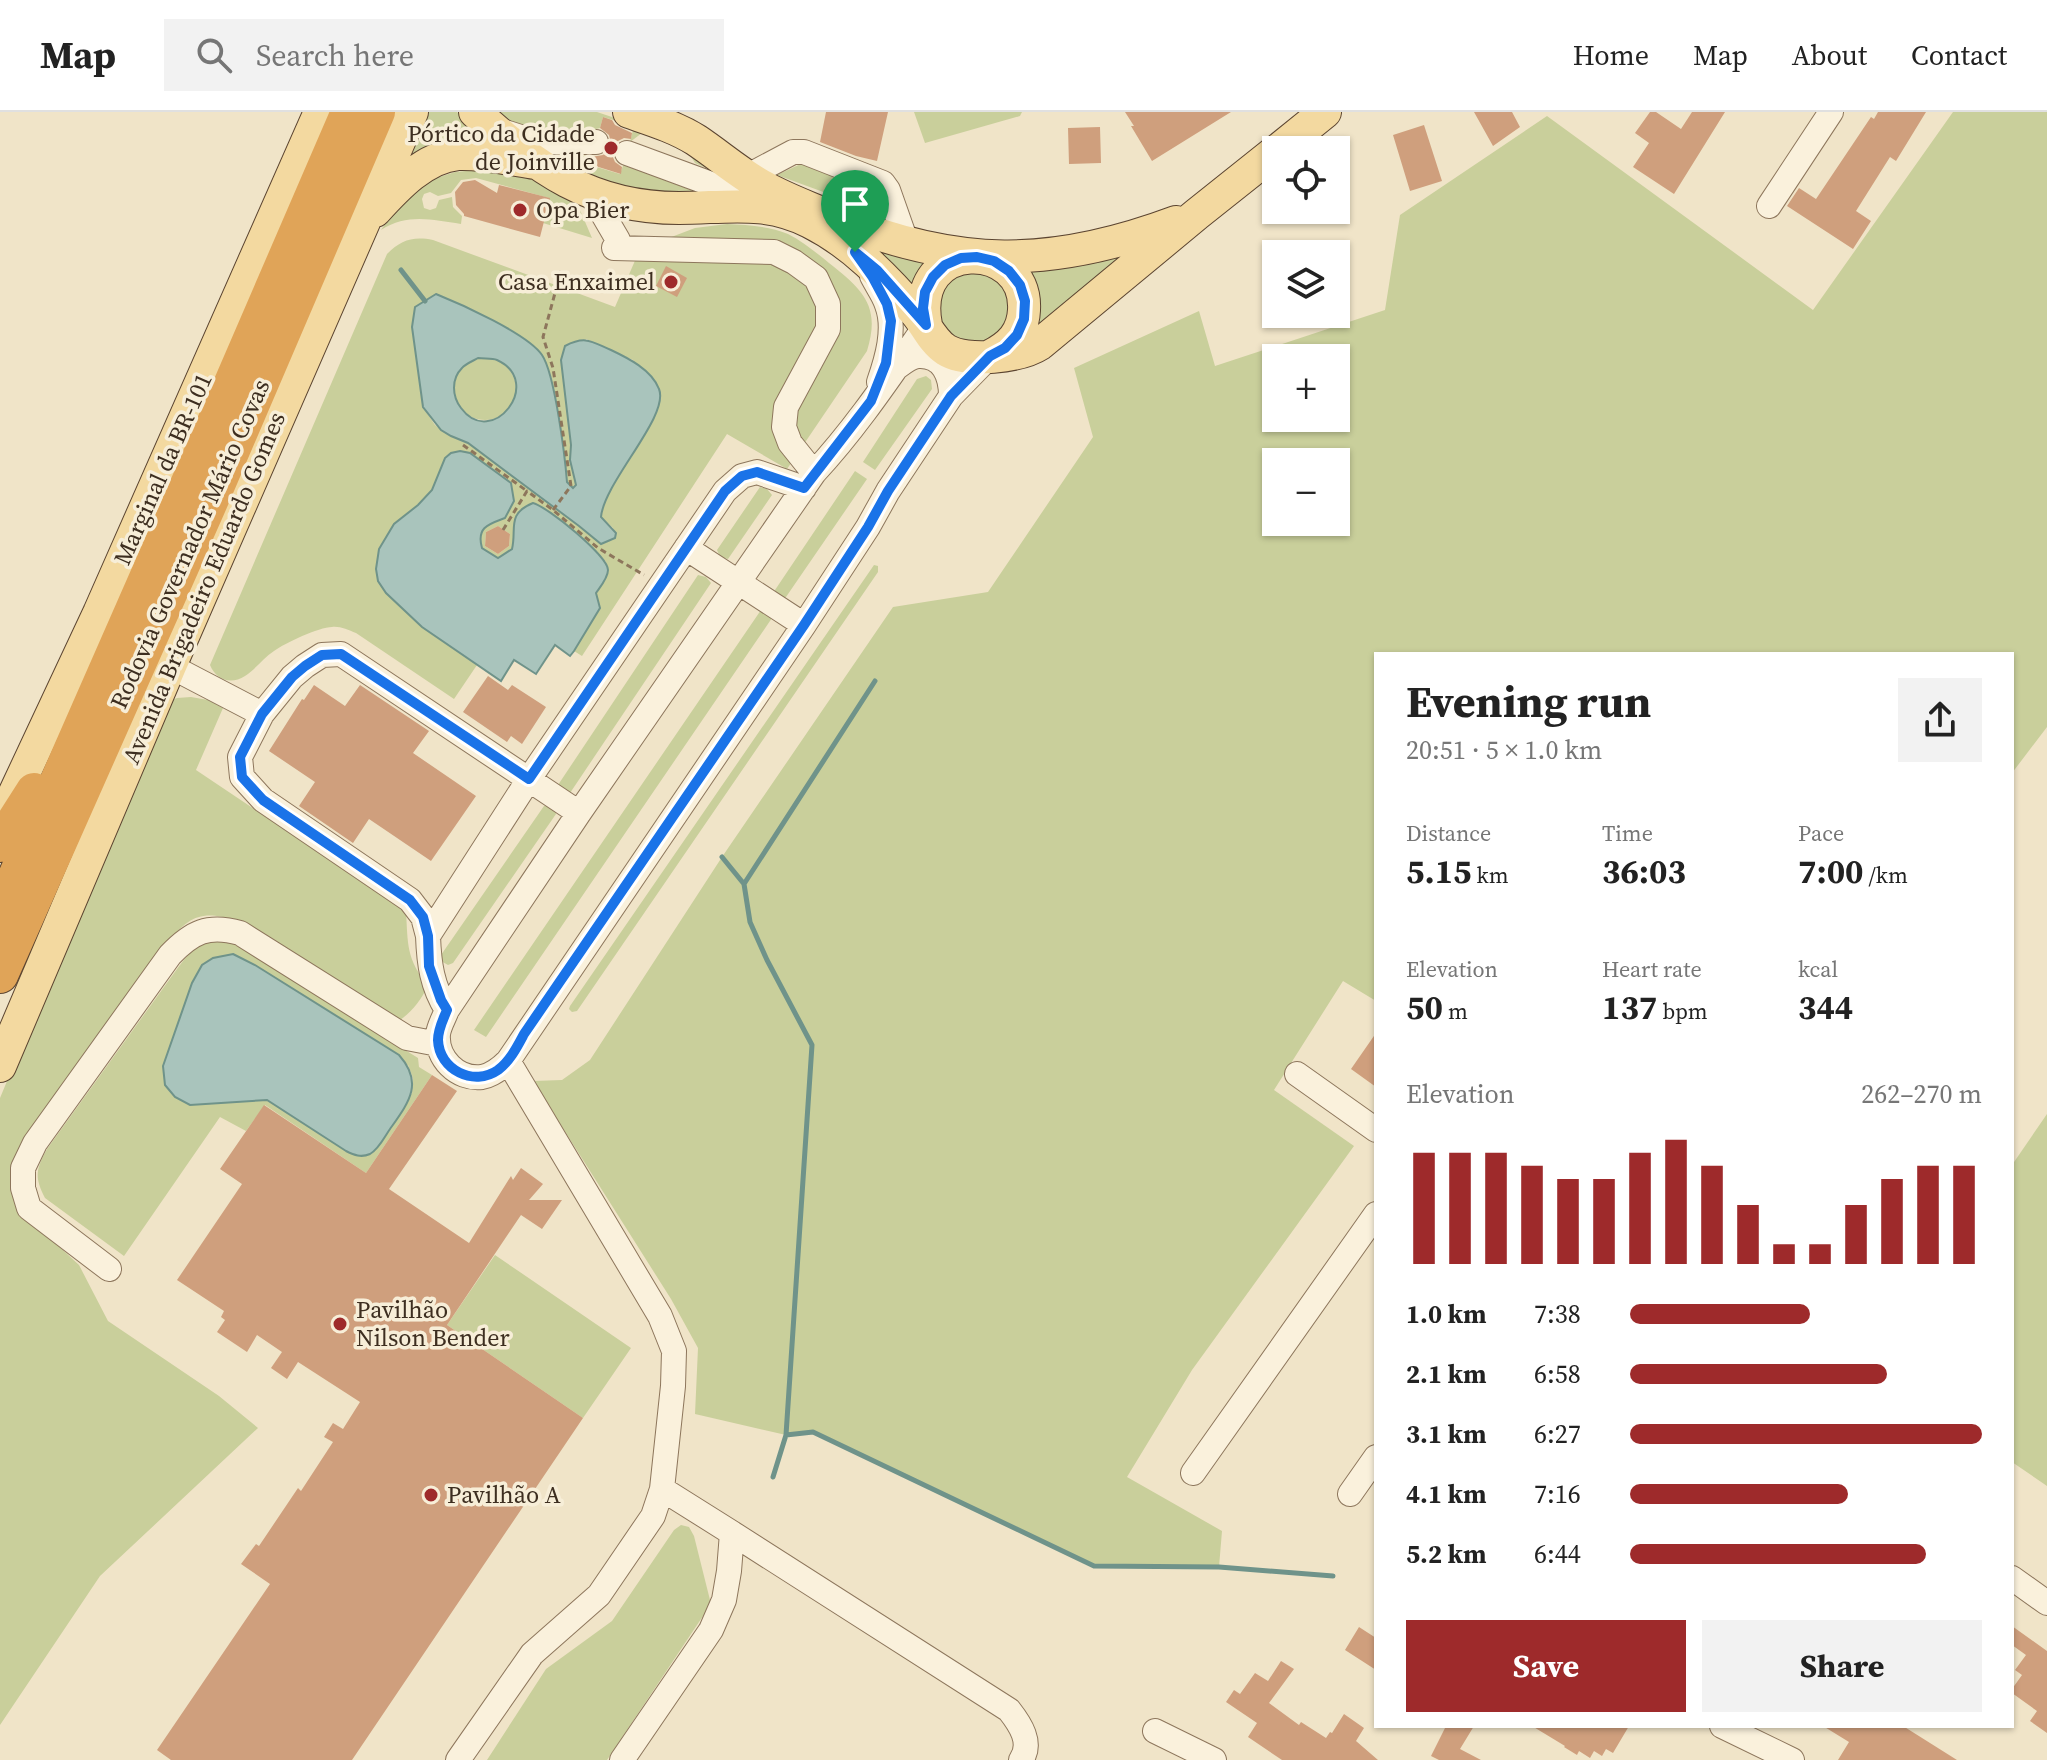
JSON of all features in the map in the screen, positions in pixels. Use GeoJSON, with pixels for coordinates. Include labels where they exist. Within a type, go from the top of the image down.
{"type":"FeatureCollection","features":[{"type":"Feature","properties":{"kind":"highway","name":"Rodovia Governador Mário Covas"},"geometry":{"type":"LineString","coordinates":[[0,913],[349,112]]}},
{"type":"Feature","properties":{"kind":"highway","name":"Rodovia Governador Mário Covas"},"geometry":{"type":"LineString","coordinates":[[0,975],[208,506],[377,112]]}},
{"type":"Feature","properties":{"kind":"highway"},"geometry":{"type":"LineString","coordinates":[[0,844],[97,691]]}},
{"type":"Feature","properties":{"kind":"main road","name":"Avenida Brigadeiro Eduardo Gomes"},"geometry":{"type":"LineString","coordinates":[[0,1066],[170,666],[412,112]]}},
{"type":"Feature","properties":{"kind":"main road"},"geometry":{"type":"LineString","coordinates":[[629,112],[676,129],[746,177],[798,203],[907,244],[994,261],[1009,271],[1020,285],[1025,301],[1024,319],[1017,335],[1005,348],[990,356]]}},
{"type":"Feature","properties":{"kind":"main road"},"geometry":{"type":"LineString","coordinates":[[1295,136],[1325,112]]}},
{"type":"Feature","properties":{"kind":"main road","name":"Marginal da BR-101"},"geometry":{"type":"LineString","coordinates":[[0,824],[99,613],[316,118]]}},
{"type":"Feature","properties":{"kind":"main road"},"geometry":{"type":"LineString","coordinates":[[482,118],[535,163],[563,180],[615,201],[639,207],[749,205],[784,211],[809,221],[877,270],[926,325],[933,339],[959,356],[974,359],[1018,353],[1040,344],[1262,163]]}},
{"type":"Feature","properties":{"kind":"main road"},"geometry":{"type":"LineString","coordinates":[[360,229],[392,193],[416,172],[436,160],[455,154],[535,163]]}},
{"type":"Feature","properties":{"kind":"main road"},"geometry":{"type":"LineString","coordinates":[[926,325],[923,308],[925,292],[933,277],[945,265],[961,258],[1023,257],[1085,250],[1146,233],[1197,214]]}},
{"type":"Feature","properties":{"kind":"street"},"geometry":{"type":"LineString","coordinates":[[1769,206],[1824,114]]}},
{"type":"Feature","properties":{"kind":"street"},"geometry":{"type":"LineString","coordinates":[[482,118],[506,133],[536,142],[596,142]]}},
{"type":"Feature","properties":{"kind":"street"},"geometry":{"type":"LineString","coordinates":[[746,177],[793,152],[804,152],[883,183],[907,244]]}},
{"type":"Feature","properties":{"kind":"street"},"geometry":{"type":"LineString","coordinates":[[627,153],[784,211]]}},
{"type":"Feature","properties":{"kind":"street"},"geometry":{"type":"LineString","coordinates":[[590,192],[616,244],[774,252],[816,278],[828,304],[828,329],[786,407],[784,427],[809,480]]}},
{"type":"Feature","properties":{"kind":"street"},"geometry":{"type":"LineString","coordinates":[[855,252],[883,295],[891,321],[886,363],[871,401]]}},
{"type":"Feature","properties":{"kind":"street"},"geometry":{"type":"LineString","coordinates":[[926,325],[831,455],[809,480],[447,1010],[439,1030],[438,1044],[443,1058],[453,1069],[465,1076],[481,1077],[497,1071],[508,1061],[804,625],[951,396],[990,356]]}},
{"type":"Feature","properties":{"kind":"street"},"geometry":{"type":"LineString","coordinates":[[896,368],[917,356],[932,358],[945,367],[951,381],[951,396]]}},
{"type":"Feature","properties":{"kind":"street"},"geometry":{"type":"LineString","coordinates":[[428,936],[529,779],[725,491],[742,476],[757,472],[809,480]]}},
{"type":"Feature","properties":{"kind":"street"},"geometry":{"type":"LineString","coordinates":[[686,548],[804,625]]}},
{"type":"Feature","properties":{"kind":"street"},"geometry":{"type":"LineString","coordinates":[[447,1010],[429,966],[428,936],[423,917],[410,900],[263,800],[242,777],[240,757],[262,714],[305,666],[322,655],[341,654],[579,813]]}},
{"type":"Feature","properties":{"kind":"street"},"geometry":{"type":"LineString","coordinates":[[170,666],[262,714]]}},
{"type":"Feature","properties":{"kind":"street"},"geometry":{"type":"LineString","coordinates":[[109,1269],[29,1208],[23,1188],[23,1168],[35,1143],[170,955],[186,938],[206,930],[224,929],[240,933],[407,1038],[438,1044]]}},
{"type":"Feature","properties":{"kind":"street"},"geometry":{"type":"LineString","coordinates":[[458,1760],[532,1654],[599,1595],[653,1516],[662,1489],[673,1386],[674,1351],[660,1316],[508,1061]]}},
{"type":"Feature","properties":{"kind":"street"},"geometry":{"type":"LineString","coordinates":[[1297,1074],[1374,1129]]}},
{"type":"Feature","properties":{"kind":"street"},"geometry":{"type":"LineString","coordinates":[[1193,1473],[1374,1217]]}},
{"type":"Feature","properties":{"kind":"street"},"geometry":{"type":"LineString","coordinates":[[1350,1494],[1374,1460]]}},
{"type":"Feature","properties":{"kind":"street"},"geometry":{"type":"LineString","coordinates":[[662,1489],[1009,1710],[1026,1739],[1026,1754],[1021,1760]]}},
{"type":"Feature","properties":{"kind":"street"},"geometry":{"type":"LineString","coordinates":[[622,1760],[711,1630],[724,1600],[732,1533]]}},
{"type":"Feature","properties":{"kind":"street"},"geometry":{"type":"LineString","coordinates":[[2014,1579],[2047,1603]]}},
{"type":"Feature","properties":{"kind":"street"},"geometry":{"type":"LineString","coordinates":[[1726,1728],[1792,1760]]}},
{"type":"Feature","properties":{"kind":"street"},"geometry":{"type":"LineString","coordinates":[[1155,1731],[1214,1760]]}},
{"type":"Feature","properties":{"kind":"path"},"geometry":{"type":"LineString","coordinates":[[553,510],[571,486],[553,368],[543,337],[561,271]]}},
{"type":"Feature","properties":{"kind":"path"},"geometry":{"type":"LineString","coordinates":[[463,445],[553,510],[598,548],[661,586]]}},
{"type":"Feature","properties":{"kind":"path"},"geometry":{"type":"LineString","coordinates":[[503,530],[527,491]]}},
{"type":"Feature","properties":{"kind":"green space"},"geometry":{"type":"Polygon","coordinates":[[[421,112],[457,112],[490,144],[402,172],[421,112]]]}},
{"type":"Feature","properties":{"kind":"green space"},"geometry":{"type":"Polygon","coordinates":[[[492,112],[597,112],[672,137],[713,171],[695,163],[687,150],[642,133],[630,142],[634,126],[603,117],[600,128],[558,136],[528,129],[492,112]]]}},
{"type":"Feature","properties":{"kind":"green space"},"geometry":{"type":"Polygon","coordinates":[[[914,112],[1022,112],[1020,116],[925,143],[914,112]]]}},
{"type":"Feature","properties":{"kind":"green space"},"geometry":{"type":"Polygon","coordinates":[[[1953,112],[2047,112],[2047,727],[2014,770],[2014,652],[1374,652],[1374,1000],[1343,981],[1274,1090],[1354,1146],[1192,1370],[1127,1477],[1222,1531],[1219,1567],[1094,1566],[813,1432],[786,1435],[695,1414],[698,1348],[671,1299],[533,1081],[562,1080],[590,1060],[722,857],[893,607],[988,592],[1093,437],[1074,368],[1199,311],[1215,366],[1262,351],[1262,432],[1350,432],[1350,344],[1282,344],[1330,328],[1350,328],[1350,322],[1385,310],[1400,215],[1547,116],[1813,310],[1953,112]]]}},
{"type":"Feature","properties":{"kind":"green space"},"geometry":{"type":"Polygon","coordinates":[[[592,154],[590,165],[620,174],[624,163],[706,194],[625,193],[546,158],[568,159],[592,154]]]}},
{"type":"Feature","properties":{"kind":"green space"},"geometry":{"type":"Polygon","coordinates":[[[805,162],[866,185],[867,208],[777,175],[805,162]]]}},
{"type":"Feature","properties":{"kind":"green space"},"geometry":{"type":"Polygon","coordinates":[[[477,170],[549,182],[574,196],[592,238],[543,223],[549,198],[476,178],[461,180],[451,193],[438,196],[430,192],[424,194],[422,199],[424,208],[430,210],[436,208],[439,200],[452,197],[453,207],[462,216],[461,224],[411,220],[381,230],[400,202],[433,179],[455,172],[477,170]]]}},
{"type":"Feature","properties":{"kind":"green space"},"geometry":{"type":"Polygon","coordinates":[[[727,224],[788,234],[851,282],[870,310],[872,322],[867,351],[787,469],[727,434],[582,656],[574,651],[599,608],[596,593],[606,562],[578,534],[544,508],[513,533],[512,549],[498,558],[482,548],[480,535],[484,528],[503,515],[514,501],[511,483],[470,453],[460,451],[445,458],[432,490],[394,524],[379,549],[392,599],[422,627],[477,665],[454,699],[356,633],[338,627],[319,630],[286,644],[240,679],[229,680],[216,674],[210,665],[387,254],[408,240],[433,240],[615,307],[640,249],[695,228],[727,224]],[[456,302],[412,327],[423,407],[435,425],[468,443],[601,544],[615,538],[613,528],[601,517],[605,502],[659,404],[633,360],[586,339],[571,445],[570,460],[576,480],[573,488],[567,482],[550,376],[473,312],[456,302]],[[498,526],[486,532],[485,546],[498,554],[509,546],[510,534],[498,526]]]}},
{"type":"Feature","properties":{"kind":"green space"},"geometry":{"type":"Polygon","coordinates":[[[848,237],[934,262],[917,304],[848,237]]]}},
{"type":"Feature","properties":{"kind":"green space"},"geometry":{"type":"Polygon","coordinates":[[[1148,244],[1029,335],[1019,266],[1148,244]]]}},
{"type":"Feature","properties":{"kind":"green space"},"geometry":{"type":"Polygon","coordinates":[[[976,267],[1009,287],[1010,326],[978,348],[942,334],[940,283],[976,267]]]}},
{"type":"Feature","properties":{"kind":"green space"},"geometry":{"type":"Polygon","coordinates":[[[485,358],[497,360],[507,367],[514,377],[514,401],[507,411],[497,418],[485,420],[473,418],[463,411],[456,401],[454,389],[456,377],[463,367],[473,360],[485,358]]]}},
{"type":"Feature","properties":{"kind":"green space"},"geometry":{"type":"Polygon","coordinates":[[[926,376],[931,380],[932,389],[875,470],[863,462],[917,379],[926,376]]]}},
{"type":"Feature","properties":{"kind":"green space"},"geometry":{"type":"Polygon","coordinates":[[[855,471],[867,479],[786,597],[782,599],[775,595],[775,590],[855,471]]]}},
{"type":"Feature","properties":{"kind":"green space"},"geometry":{"type":"Polygon","coordinates":[[[760,487],[772,495],[728,559],[720,557],[717,550],[760,487]]]}},
{"type":"Feature","properties":{"kind":"green space"},"geometry":{"type":"Polygon","coordinates":[[[874,565],[878,566],[878,572],[577,1011],[572,1012],[570,1006],[874,565]]]}},
{"type":"Feature","properties":{"kind":"green space"},"geometry":{"type":"Polygon","coordinates":[[[698,575],[706,577],[711,583],[568,796],[556,788],[698,575]]]}},
{"type":"Feature","properties":{"kind":"green space"},"geometry":{"type":"Polygon","coordinates":[[[761,610],[772,618],[486,1037],[474,1030],[761,610]]]}},
{"type":"Feature","properties":{"kind":"green space"},"geometry":{"type":"Polygon","coordinates":[[[191,697],[208,700],[223,708],[196,770],[406,911],[412,959],[428,986],[416,1005],[400,1020],[236,920],[204,916],[189,921],[167,943],[28,1139],[22,1212],[79,1265],[108,1321],[219,1396],[258,1428],[100,1576],[0,1725],[0,1098],[164,703],[191,697]]]}},
{"type":"Feature","properties":{"kind":"green space"},"geometry":{"type":"Polygon","coordinates":[[[548,805],[556,814],[453,963],[448,965],[441,961],[441,955],[544,806],[548,805]]]}},
{"type":"Feature","properties":{"kind":"green space"},"geometry":{"type":"Polygon","coordinates":[[[218,939],[233,943],[418,1058],[419,1067],[432,1075],[366,1173],[265,1105],[246,1131],[220,1117],[124,1256],[45,1198],[38,1179],[39,1168],[47,1149],[186,957],[203,943],[218,939]],[[408,1065],[190,1105],[267,1100],[357,1156],[370,1154],[412,1093],[413,1078],[408,1065]]]}},
{"type":"Feature","properties":{"kind":"green space"},"geometry":{"type":"Polygon","coordinates":[[[2047,1114],[2047,1486],[2014,1463],[2014,1162],[2047,1114]]]}},
{"type":"Feature","properties":{"kind":"green space"},"geometry":{"type":"Polygon","coordinates":[[[495,1255],[631,1348],[583,1418],[447,1325],[495,1255]]]}},
{"type":"Feature","properties":{"kind":"green space"},"geometry":{"type":"Polygon","coordinates":[[[681,1525],[689,1527],[694,1536],[711,1604],[607,1760],[487,1760],[546,1669],[612,1621],[674,1530],[681,1525]]]}},
{"type":"Feature","properties":{"kind":"water"},"geometry":{"type":"Polygon","coordinates":[[[436,294],[509,329],[542,355],[555,397],[567,482],[573,488],[576,485],[570,460],[561,360],[565,346],[584,340],[594,342],[632,361],[651,376],[659,389],[660,401],[646,432],[613,486],[601,517],[616,533],[615,538],[601,544],[468,443],[441,430],[423,407],[412,327],[415,307],[436,294]],[[478,358],[458,372],[454,393],[461,408],[473,419],[486,421],[499,417],[509,408],[515,396],[516,383],[511,370],[497,360],[478,358]]]}},
{"type":"Feature","properties":{"kind":"water"},"geometry":{"type":"Polygon","coordinates":[[[460,451],[470,453],[511,483],[514,501],[505,518],[482,531],[482,548],[498,558],[512,549],[516,517],[533,503],[576,533],[598,554],[608,570],[596,593],[600,608],[574,651],[570,656],[555,645],[536,674],[514,660],[501,681],[422,627],[386,593],[378,581],[379,549],[394,524],[432,490],[445,458],[460,451]]]}},
{"type":"Feature","properties":{"kind":"water"},"geometry":{"type":"Polygon","coordinates":[[[233,954],[399,1055],[407,1065],[412,1084],[408,1101],[373,1152],[361,1156],[346,1151],[267,1100],[190,1105],[175,1097],[165,1085],[163,1066],[192,983],[202,965],[213,958],[233,954]]]}},
{"type":"Feature","properties":{"kind":"building"},"geometry":{"type":"Polygon","coordinates":[[[826,112],[888,112],[877,161],[820,142],[826,112]]]}},
{"type":"Feature","properties":{"kind":"building"},"geometry":{"type":"Polygon","coordinates":[[[1125,112],[1231,112],[1152,161],[1125,112]]]}},
{"type":"Feature","properties":{"kind":"building"},"geometry":{"type":"Polygon","coordinates":[[[1474,112],[1512,112],[1520,127],[1493,146],[1474,112]]]}},
{"type":"Feature","properties":{"kind":"building"},"geometry":{"type":"Polygon","coordinates":[[[1650,112],[1656,112],[1681,129],[1692,112],[1725,112],[1674,194],[1633,167],[1649,143],[1635,133],[1650,112]]]}},
{"type":"Feature","properties":{"kind":"building"},"geometry":{"type":"Polygon","coordinates":[[[1878,112],[1926,112],[1896,161],[1890,157],[1856,211],[1871,221],[1853,249],[1787,206],[1799,188],[1816,199],[1871,117],[1874,119],[1878,112]]]}},
{"type":"Feature","properties":{"kind":"building"},"geometry":{"type":"Polygon","coordinates":[[[603,117],[632,133],[631,139],[618,141],[613,149],[615,162],[622,167],[621,174],[589,164],[591,157],[603,155],[611,143],[609,135],[600,128],[603,117]]]}},
{"type":"Feature","properties":{"kind":"building"},"geometry":{"type":"Polygon","coordinates":[[[1424,125],[1442,181],[1410,191],[1393,135],[1424,125]]]}},
{"type":"Feature","properties":{"kind":"building"},"geometry":{"type":"Polygon","coordinates":[[[1100,127],[1101,163],[1069,164],[1068,128],[1100,127]]]}},
{"type":"Feature","properties":{"kind":"building","name":"Opa Bier"},"geometry":{"type":"Polygon","coordinates":[[[475,180],[497,193],[499,185],[550,198],[540,237],[464,216],[456,205],[455,192],[463,182],[475,180]]]}},
{"type":"Feature","properties":{"kind":"building"},"geometry":{"type":"Polygon","coordinates":[[[666,266],[687,278],[677,297],[656,286],[666,266]]]}},
{"type":"Feature","properties":{"kind":"building"},"geometry":{"type":"Polygon","coordinates":[[[498,526],[510,534],[509,546],[498,554],[485,546],[486,532],[498,526]]]}},
{"type":"Feature","properties":{"kind":"building"},"geometry":{"type":"Polygon","coordinates":[[[488,676],[508,690],[512,685],[546,707],[522,744],[511,736],[507,742],[463,712],[488,676]]]}},
{"type":"Feature","properties":{"kind":"building"},"geometry":{"type":"Polygon","coordinates":[[[314,685],[345,706],[360,685],[429,731],[413,753],[476,796],[431,861],[369,819],[353,843],[299,806],[315,782],[269,751],[314,685]]]}},
{"type":"Feature","properties":{"kind":"building"},"geometry":{"type":"Polygon","coordinates":[[[1374,1036],[1374,1086],[1351,1069],[1374,1036]]]}},
{"type":"Feature","properties":{"kind":"building"},"geometry":{"type":"Polygon","coordinates":[[[432,1075],[457,1091],[389,1189],[469,1243],[511,1176],[513,1180],[521,1168],[543,1184],[529,1200],[562,1200],[542,1229],[521,1215],[447,1325],[583,1418],[352,1760],[171,1760],[157,1750],[270,1584],[241,1564],[256,1544],[259,1546],[298,1488],[301,1491],[333,1442],[324,1437],[333,1423],[343,1429],[360,1402],[298,1362],[287,1379],[271,1368],[282,1352],[257,1335],[247,1352],[217,1332],[225,1320],[221,1317],[224,1311],[177,1280],[242,1184],[220,1169],[264,1105],[366,1173],[432,1075]]]}},
{"type":"Feature","properties":{"kind":"building"},"geometry":{"type":"Polygon","coordinates":[[[1359,1627],[1374,1637],[1374,1669],[1345,1650],[1359,1627]]]}},
{"type":"Feature","properties":{"kind":"building"},"geometry":{"type":"Polygon","coordinates":[[[2014,1627],[2047,1651],[2047,1733],[2030,1721],[2037,1711],[2014,1694],[2014,1686],[2022,1675],[2015,1670],[2026,1655],[2014,1646],[2014,1627]]]}},
{"type":"Feature","properties":{"kind":"building"},"geometry":{"type":"Polygon","coordinates":[[[1281,1661],[1294,1669],[1269,1703],[1299,1725],[1301,1722],[1326,1738],[1344,1714],[1364,1728],[1356,1741],[1378,1760],[1282,1760],[1248,1737],[1257,1723],[1226,1702],[1234,1690],[1240,1694],[1255,1673],[1268,1681],[1281,1661]]]}},
{"type":"Feature","properties":{"kind":"building"},"geometry":{"type":"Polygon","coordinates":[[[1445,1728],[1473,1728],[1460,1749],[1481,1760],[1439,1760],[1431,1756],[1445,1728]]]}},
{"type":"Feature","properties":{"kind":"building"},"geometry":{"type":"Polygon","coordinates":[[[1535,1728],[1628,1728],[1613,1753],[1606,1749],[1602,1756],[1594,1751],[1590,1758],[1579,1751],[1577,1755],[1535,1728]]]}},
{"type":"Feature","properties":{"kind":"building"},"geometry":{"type":"Polygon","coordinates":[[[1826,1728],[1906,1728],[1957,1760],[1838,1760],[1849,1742],[1826,1728]]]}},
{"type":"Feature","properties":{"kind":"waterway"},"geometry":{"type":"LineString","coordinates":[[401,270],[425,301]]}},
{"type":"Feature","properties":{"kind":"waterway"},"geometry":{"type":"LineString","coordinates":[[744,884],[875,681]]}},
{"type":"Feature","properties":{"kind":"waterway"},"geometry":{"type":"LineString","coordinates":[[722,857],[744,884],[750,922],[812,1045],[786,1435],[773,1477]]}},
{"type":"Feature","properties":{"kind":"waterway"},"geometry":{"type":"LineString","coordinates":[[786,1435],[813,1432],[1094,1566],[1219,1567],[1333,1576]]}},
{"type":"Feature","properties":{"kind":"place","name":"Pórtico da Cidade de Joinville"},"geometry":{"type":"Point","coordinates":[611,148]}},
{"type":"Feature","properties":{"kind":"place","name":"Opa Bier"},"geometry":{"type":"Point","coordinates":[520,210]}},
{"type":"Feature","properties":{"kind":"place","name":"Casa Enxaimel"},"geometry":{"type":"Point","coordinates":[671,282]}},
{"type":"Feature","properties":{"kind":"place","name":"Pavilhão Nilson Bender"},"geometry":{"type":"Point","coordinates":[340,1324]}},
{"type":"Feature","properties":{"kind":"place","name":"Pavilhão A"},"geometry":{"type":"Point","coordinates":[431,1495]}},
{"type":"Feature","properties":{"kind":"route"},"geometry":{"type":"LineString","coordinates":[[855,252],[891,284],[926,325],[923,308],[925,292],[933,277],[945,265],[961,258],[977,257],[994,261],[1009,271],[1020,285],[1025,301],[1024,319],[1017,335],[1005,348],[990,356],[951,396],[804,625],[508,1061],[497,1071],[481,1077],[465,1076],[443,1058],[438,1044],[439,1030],[447,1010],[429,966],[428,936],[423,917],[410,900],[379,877],[263,800],[242,777],[240,757],[262,714],[292,677],[322,655],[341,654],[529,779],[725,491],[742,476],[757,472],[804,488],[871,401],[886,363],[891,321],[883,295],[855,252]]}}]}
